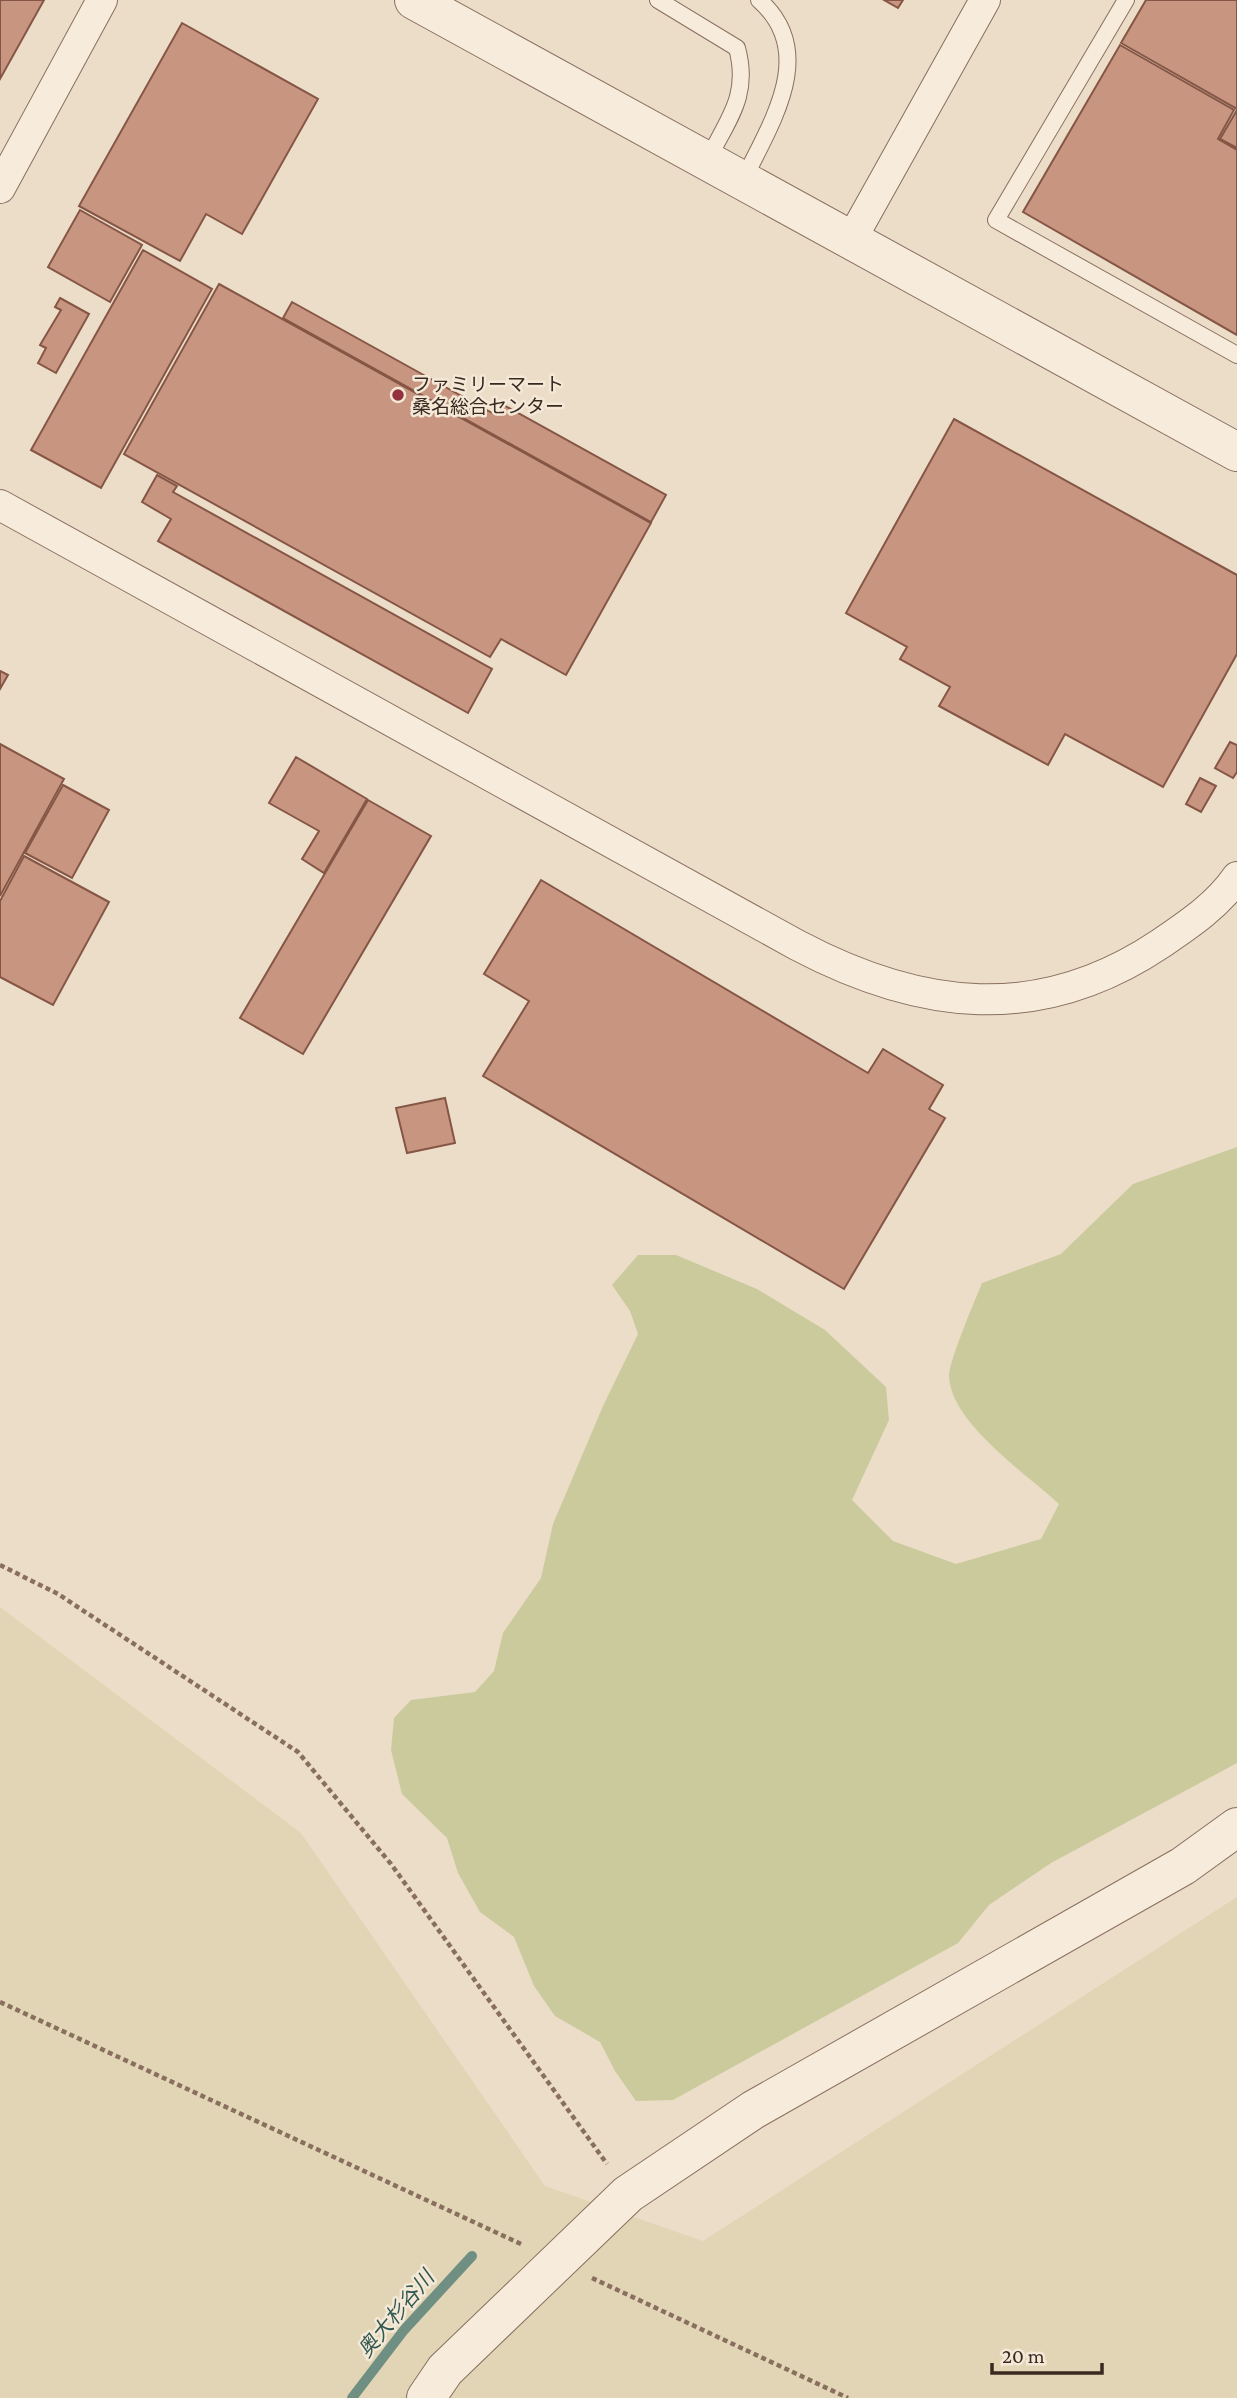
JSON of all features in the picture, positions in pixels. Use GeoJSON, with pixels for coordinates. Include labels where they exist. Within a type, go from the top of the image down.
{"type":"FeatureCollection","features":[{"type":"Feature","properties":{"kind":"street"},"geometry":{"type":"LineString","coordinates":[[0,188],[102,0]]}},
{"type":"Feature","properties":{"kind":"street"},"geometry":{"type":"LineString","coordinates":[[414,0],[1237,452]]}},
{"type":"Feature","properties":{"kind":"street"},"geometry":{"type":"LineString","coordinates":[[851,240],[985,0]]}},
{"type":"Feature","properties":{"kind":"street"},"geometry":{"type":"LineString","coordinates":[[0,505],[845,971],[900,989],[950,998],[1002,1000],[1054,991],[1107,974],[1139,958],[1203,913],[1237,877]]}},
{"type":"Feature","properties":{"kind":"street"},"geometry":{"type":"LineString","coordinates":[[426,2398],[445,2370],[628,2194],[754,2110],[1183,1866],[1237,1828]]}},
{"type":"Feature","properties":{"kind":"lane"},"geometry":{"type":"LineString","coordinates":[[658,0],[737,48],[741,65],[741,92],[707,161]]}},
{"type":"Feature","properties":{"kind":"lane"},"geometry":{"type":"LineString","coordinates":[[743,181],[781,102],[790,70],[786,39],[759,0]]}},
{"type":"Feature","properties":{"kind":"lane"},"geometry":{"type":"LineString","coordinates":[[1126,0],[996,220],[1237,355]]}},
{"type":"Feature","properties":{"kind":"path"},"geometry":{"type":"LineString","coordinates":[[0,1565],[58,1594],[298,1752],[430,1917],[628,2194]]}},
{"type":"Feature","properties":{"kind":"path"},"geometry":{"type":"LineString","coordinates":[[0,2002],[848,2398]]}},
{"type":"Feature","properties":{"kind":"shaded area"},"geometry":{"type":"Polygon","coordinates":[[[0,1607],[301,1833],[545,2186],[703,2241],[1237,1897],[1237,2398],[0,2398],[0,1607]]]}},
{"type":"Feature","properties":{"kind":"green space"},"geometry":{"type":"Polygon","coordinates":[[[1237,1147],[1237,1763],[1051,1863],[989,1905],[958,1943],[673,2100],[636,2101],[615,2071],[600,2042],[555,2016],[534,1986],[514,1937],[480,1912],[458,1873],[447,1838],[402,1794],[391,1750],[394,1718],[411,1700],[475,1692],[494,1671],[503,1633],[541,1578],[553,1524],[603,1406],[638,1334],[630,1311],[612,1285],[638,1255],[676,1255],[757,1289],[825,1330],[886,1387],[889,1420],[852,1500],[893,1541],[956,1564],[1041,1539],[1059,1504],[975,1429],[952,1393],[950,1367],[982,1283],[1061,1254],[1133,1184],[1237,1147]]]}},
{"type":"Feature","properties":{"kind":"building"},"geometry":{"type":"Polygon","coordinates":[[[0,0],[44,0],[0,79],[0,0]]]}},
{"type":"Feature","properties":{"kind":"building"},"geometry":{"type":"Polygon","coordinates":[[[884,0],[903,0],[898,8],[884,0]]]}},
{"type":"Feature","properties":{"kind":"building"},"geometry":{"type":"Polygon","coordinates":[[[1146,0],[1237,0],[1237,109],[1121,43],[1146,0]]]}},
{"type":"Feature","properties":{"kind":"building"},"geometry":{"type":"Polygon","coordinates":[[[182,23],[318,99],[242,234],[206,214],[180,261],[79,206],[182,23]]]}},
{"type":"Feature","properties":{"kind":"building"},"geometry":{"type":"Polygon","coordinates":[[[1120,45],[1234,110],[1218,139],[1237,150],[1237,335],[1023,212],[1120,45]]]}},
{"type":"Feature","properties":{"kind":"building"},"geometry":{"type":"Polygon","coordinates":[[[1237,110],[1237,148],[1220,139],[1237,110]]]}},
{"type":"Feature","properties":{"kind":"building"},"geometry":{"type":"Polygon","coordinates":[[[80,210],[142,245],[110,302],[48,267],[80,210]]]}},
{"type":"Feature","properties":{"kind":"building"},"geometry":{"type":"Polygon","coordinates":[[[143,250],[212,289],[101,488],[31,450],[143,250]]]}},
{"type":"Feature","properties":{"kind":"building"},"geometry":{"type":"Polygon","coordinates":[[[219,284],[651,523],[566,675],[501,639],[490,657],[124,454],[219,284]]]}},
{"type":"Feature","properties":{"kind":"building"},"geometry":{"type":"Polygon","coordinates":[[[60,298],[89,314],[56,373],[38,363],[46,348],[40,345],[61,310],[55,307],[60,298]]]}},
{"type":"Feature","properties":{"kind":"building"},"geometry":{"type":"Polygon","coordinates":[[[292,302],[494,414],[500,403],[666,495],[651,522],[283,318],[292,302]]]}},
{"type":"Feature","properties":{"kind":"building"},"geometry":{"type":"Polygon","coordinates":[[[954,419],[1237,575],[1237,654],[1163,787],[1065,734],[1048,765],[939,706],[950,687],[900,659],[907,647],[846,613],[954,419]]]}},
{"type":"Feature","properties":{"kind":"building"},"geometry":{"type":"Polygon","coordinates":[[[157,475],[177,486],[173,492],[492,669],[468,713],[158,541],[171,519],[142,502],[157,475]]]}},
{"type":"Feature","properties":{"kind":"building"},"geometry":{"type":"Polygon","coordinates":[[[0,671],[8,675],[0,689],[0,671]]]}},
{"type":"Feature","properties":{"kind":"building"},"geometry":{"type":"Polygon","coordinates":[[[1230,742],[1237,745],[1237,772],[1233,778],[1215,768],[1230,742]]]}},
{"type":"Feature","properties":{"kind":"building"},"geometry":{"type":"Polygon","coordinates":[[[0,744],[64,779],[0,896],[0,744]]]}},
{"type":"Feature","properties":{"kind":"building"},"geometry":{"type":"Polygon","coordinates":[[[296,757],[367,799],[324,873],[302,859],[319,831],[269,803],[296,757]]]}},
{"type":"Feature","properties":{"kind":"building"},"geometry":{"type":"Polygon","coordinates":[[[1200,778],[1216,786],[1201,812],[1186,804],[1200,778]]]}},
{"type":"Feature","properties":{"kind":"building"},"geometry":{"type":"Polygon","coordinates":[[[63,785],[109,810],[72,878],[25,853],[63,785]]]}},
{"type":"Feature","properties":{"kind":"building"},"geometry":{"type":"Polygon","coordinates":[[[368,800],[431,836],[303,1054],[240,1018],[368,800]]]}},
{"type":"Feature","properties":{"kind":"building"},"geometry":{"type":"Polygon","coordinates":[[[24,856],[109,902],[53,1005],[0,977],[0,901],[24,856]]]}},
{"type":"Feature","properties":{"kind":"building"},"geometry":{"type":"Polygon","coordinates":[[[541,880],[868,1073],[883,1049],[943,1085],[929,1109],[945,1118],[844,1289],[483,1076],[529,1001],[484,974],[541,880]]]}},
{"type":"Feature","properties":{"kind":"building"},"geometry":{"type":"Polygon","coordinates":[[[445,1098],[455,1143],[407,1153],[396,1108],[445,1098]]]}},
{"type":"Feature","properties":{"kind":"waterway","name":"奥大杉谷川"},"geometry":{"type":"LineString","coordinates":[[352,2398],[404,2330],[472,2256]]}},
{"type":"Feature","properties":{"kind":"place","name":"ファミリーマート 桑名総合センター"},"geometry":{"type":"Point","coordinates":[398,395]}}]}
